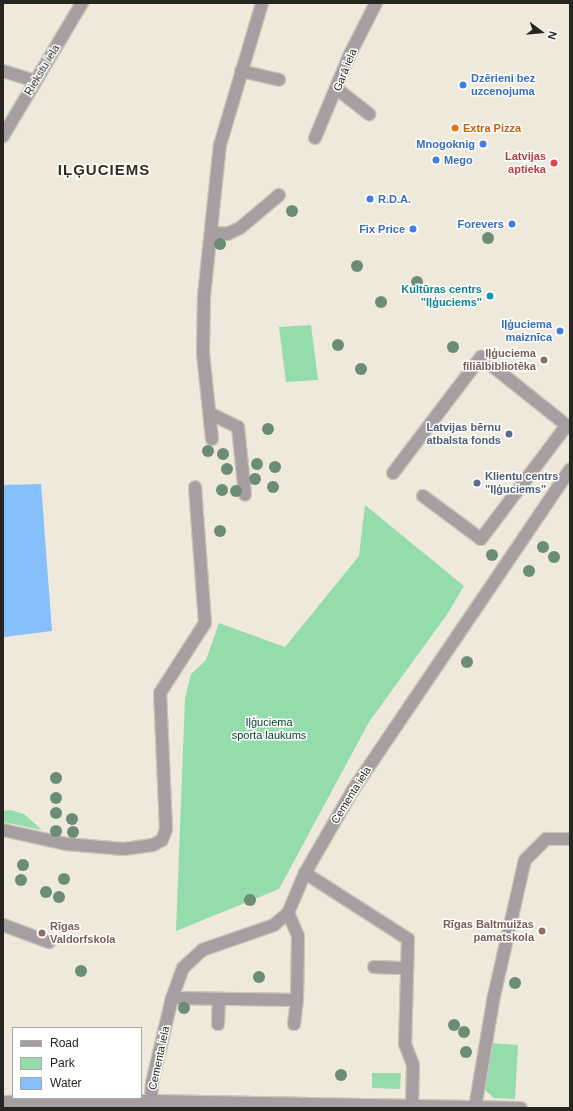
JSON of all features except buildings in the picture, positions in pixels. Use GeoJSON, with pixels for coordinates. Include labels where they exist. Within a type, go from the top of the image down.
{"type":"FeatureCollection","features":[{"type":"Feature","properties":{"kind":"street","name":"Riekstu iela"},"geometry":{"type":"LineString","coordinates":[[3,136],[82,3]]}},
{"type":"Feature","properties":{"kind":"street"},"geometry":{"type":"LineString","coordinates":[[212,439],[211,414],[204,354],[204,296],[222,135],[262,3]]}},
{"type":"Feature","properties":{"kind":"street","name":"Garā iela"},"geometry":{"type":"LineString","coordinates":[[315,138],[337,89],[350,54],[376,3]]}},
{"type":"Feature","properties":{"kind":"street"},"geometry":{"type":"LineString","coordinates":[[241,71],[279,80]]}},
{"type":"Feature","properties":{"kind":"street"},"geometry":{"type":"LineString","coordinates":[[3,72],[36,81]]}},
{"type":"Feature","properties":{"kind":"street"},"geometry":{"type":"LineString","coordinates":[[337,89],[369,114]]}},
{"type":"Feature","properties":{"kind":"street"},"geometry":{"type":"LineString","coordinates":[[211,232],[227,234],[240,228],[279,194]]}},
{"type":"Feature","properties":{"kind":"street"},"geometry":{"type":"LineString","coordinates":[[393,473],[481,357],[569,426],[481,539],[423,496]]}},
{"type":"Feature","properties":{"kind":"street"},"geometry":{"type":"LineString","coordinates":[[211,414],[238,428],[246,495]]}},
{"type":"Feature","properties":{"kind":"street","name":"Cementa iela"},"geometry":{"type":"LineString","coordinates":[[150,1101],[152,1082],[172,998],[184,968],[202,950],[274,925],[288,913],[305,873],[353,790],[570,470]]}},
{"type":"Feature","properties":{"kind":"street"},"geometry":{"type":"LineString","coordinates":[[3,830],[66,844],[124,850],[153,845],[162,840],[166,821],[160,692],[205,623],[195,487]]}},
{"type":"Feature","properties":{"kind":"street"},"geometry":{"type":"LineString","coordinates":[[475,1107],[494,996],[525,860],[546,839],[570,839]]}},
{"type":"Feature","properties":{"kind":"street"},"geometry":{"type":"LineString","coordinates":[[305,873],[408,939],[405,1044],[413,1065],[412,1106]]}},
{"type":"Feature","properties":{"kind":"street"},"geometry":{"type":"LineString","coordinates":[[288,913],[298,936],[297,1000],[294,1024]]}},
{"type":"Feature","properties":{"kind":"street"},"geometry":{"type":"LineString","coordinates":[[3,925],[49,942]]}},
{"type":"Feature","properties":{"kind":"street"},"geometry":{"type":"LineString","coordinates":[[374,967],[407,968]]}},
{"type":"Feature","properties":{"kind":"street"},"geometry":{"type":"LineString","coordinates":[[172,998],[297,1000]]}},
{"type":"Feature","properties":{"kind":"street"},"geometry":{"type":"LineString","coordinates":[[218,999],[218,1024]]}},
{"type":"Feature","properties":{"kind":"street"},"geometry":{"type":"LineString","coordinates":[[3,1102],[76,1105],[150,1101],[178,1106],[412,1106],[521,1108]]}},
{"type":"Feature","properties":{"kind":"green space"},"geometry":{"type":"Polygon","coordinates":[[[311,325],[318,380],[286,382],[279,327],[311,325]]]}},
{"type":"Feature","properties":{"kind":"green space","name":"Iļģuciema sporta laukums"},"geometry":{"type":"Polygon","coordinates":[[[365,505],[464,586],[448,613],[369,722],[279,889],[176,931],[185,698],[191,674],[206,660],[219,623],[285,647],[359,556],[365,505]]]}},
{"type":"Feature","properties":{"kind":"green space"},"geometry":{"type":"Polygon","coordinates":[[[10,810],[24,814],[42,830],[3,822],[3,811],[10,810]]]}},
{"type":"Feature","properties":{"kind":"green space"},"geometry":{"type":"Polygon","coordinates":[[[491,1043],[518,1045],[515,1099],[494,1098],[485,1090],[491,1043]]]}},
{"type":"Feature","properties":{"kind":"green space"},"geometry":{"type":"Polygon","coordinates":[[[372,1073],[401,1073],[400,1089],[372,1088],[372,1073]]]}},
{"type":"Feature","properties":{"kind":"water"},"geometry":{"type":"Polygon","coordinates":[[[41,484],[52,631],[4,637],[3,485],[41,484]]]}},
{"type":"Feature","properties":{"kind":"place","name":"Dzērieni bez uzcenojuma"},"geometry":{"type":"Point","coordinates":[463,85]}},
{"type":"Feature","properties":{"kind":"place","name":"Extra Pizza"},"geometry":{"type":"Point","coordinates":[455,128]}},
{"type":"Feature","properties":{"kind":"place","name":"Mnogoknig"},"geometry":{"type":"Point","coordinates":[483,144]}},
{"type":"Feature","properties":{"kind":"place","name":"Mego"},"geometry":{"type":"Point","coordinates":[436,160]}},
{"type":"Feature","properties":{"kind":"place","name":"Latvijas aptieka"},"geometry":{"type":"Point","coordinates":[554,163]}},
{"type":"Feature","properties":{"kind":"place","name":"R.D.A."},"geometry":{"type":"Point","coordinates":[370,199]}},
{"type":"Feature","properties":{"kind":"place","name":"Forevers"},"geometry":{"type":"Point","coordinates":[512,224]}},
{"type":"Feature","properties":{"kind":"place","name":"Fix Price"},"geometry":{"type":"Point","coordinates":[413,229]}},
{"type":"Feature","properties":{"kind":"place","name":"Kultūras centrs \"Iļģuciems\""},"geometry":{"type":"Point","coordinates":[490,296]}},
{"type":"Feature","properties":{"kind":"place","name":"Iļģuciema maiznīca"},"geometry":{"type":"Point","coordinates":[560,331]}},
{"type":"Feature","properties":{"kind":"place","name":"Iļģuciema filiālbibliotēka"},"geometry":{"type":"Point","coordinates":[544,360]}},
{"type":"Feature","properties":{"kind":"place","name":"Latvijas bērnu atbalsta fonds"},"geometry":{"type":"Point","coordinates":[509,434]}},
{"type":"Feature","properties":{"kind":"place","name":"Klientu centrs \"Iļģuciems\""},"geometry":{"type":"Point","coordinates":[477,483]}},
{"type":"Feature","properties":{"kind":"place","name":"Rīgas Baltmuižas pamatskola"},"geometry":{"type":"Point","coordinates":[542,931]}},
{"type":"Feature","properties":{"kind":"place","name":"Rīgas Valdorfskola"},"geometry":{"type":"Point","coordinates":[42,933]}},
{"type":"Feature","properties":{"kind":"district","name":"IĻĢUCIEMS"},"geometry":{"type":"Point","coordinates":[104,170]}}]}
